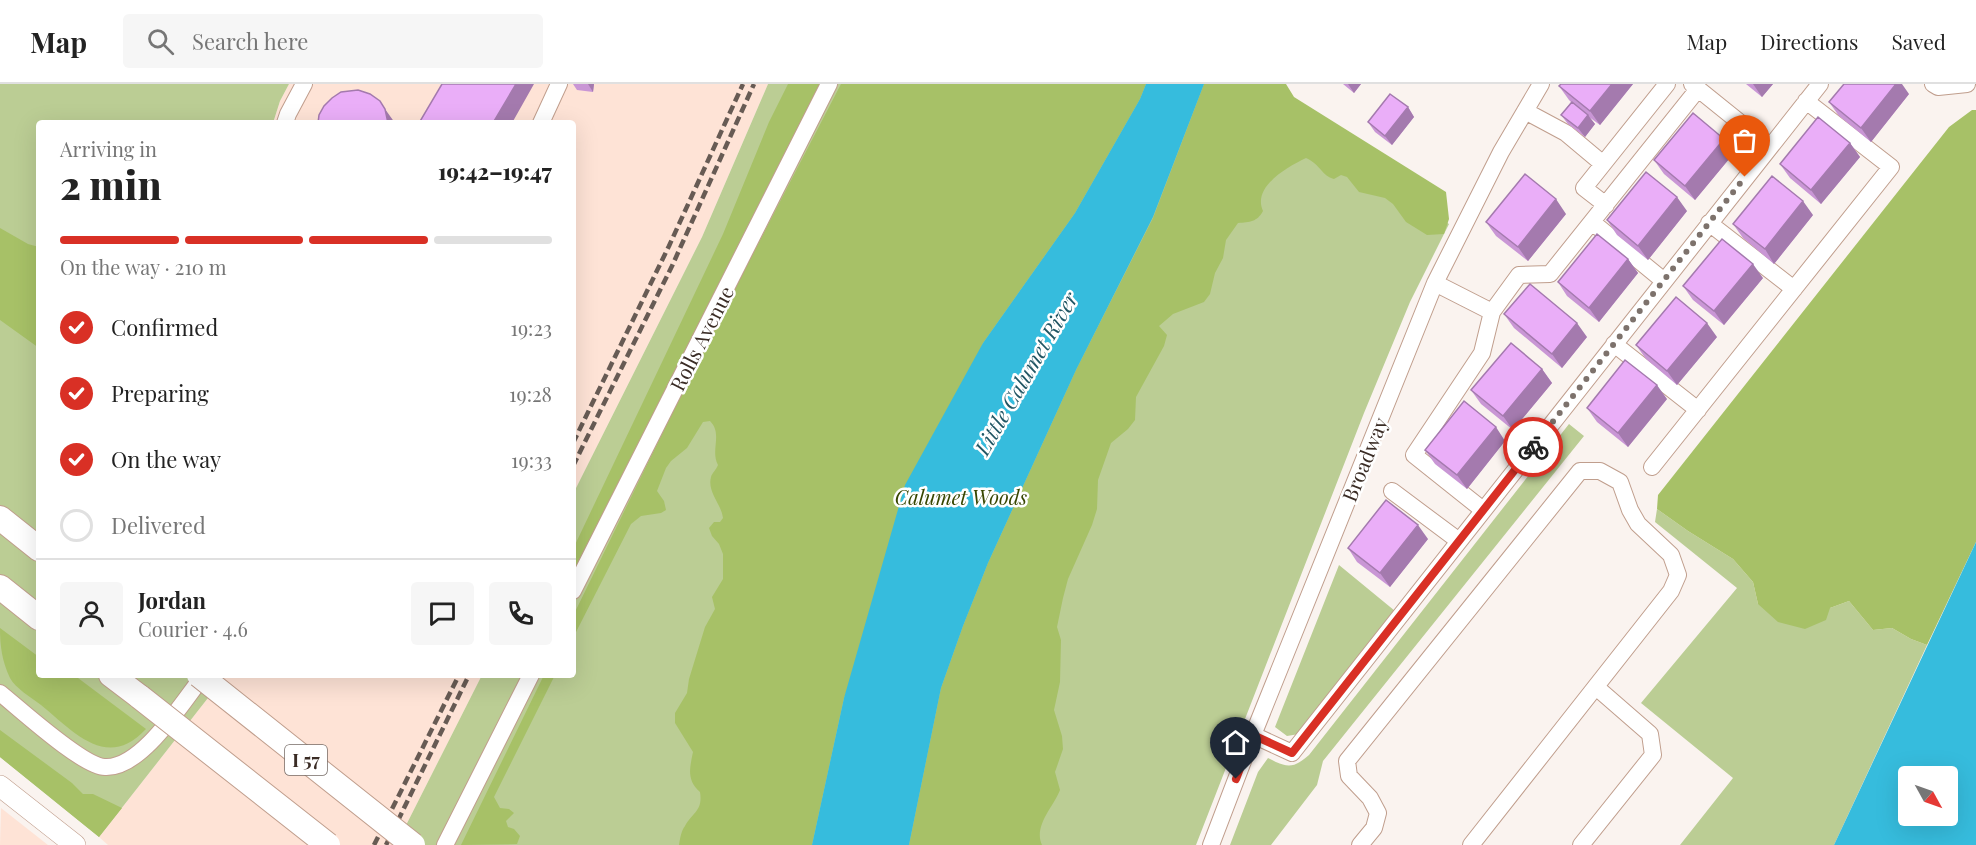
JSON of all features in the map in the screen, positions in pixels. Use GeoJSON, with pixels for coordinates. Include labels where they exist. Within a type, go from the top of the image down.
{"type":"FeatureCollection","features":[{"type":"Feature","properties":{"kind":"highway"},"geometry":{"type":"LineString","coordinates":[[0,518],[36,547]]}},
{"type":"Feature","properties":{"kind":"highway"},"geometry":{"type":"LineString","coordinates":[[0,587],[36,616]]}},
{"type":"Feature","properties":{"kind":"highway","name":"I 57"},"geometry":{"type":"LineString","coordinates":[[115,678],[328,845]]}},
{"type":"Feature","properties":{"kind":"highway","name":"I 57"},"geometry":{"type":"LineString","coordinates":[[203,678],[413,845]]}},
{"type":"Feature","properties":{"kind":"main road"},"geometry":{"type":"LineString","coordinates":[[0,786],[75,845]]}},
{"type":"Feature","properties":{"kind":"street"},"geometry":{"type":"LineString","coordinates":[[286,120],[304,84]]}},
{"type":"Feature","properties":{"kind":"street"},"geometry":{"type":"LineString","coordinates":[[542,120],[559,84]]}},
{"type":"Feature","properties":{"kind":"street","name":"Rolls Avenue"},"geometry":{"type":"LineString","coordinates":[[576,585],[829,84]]}},
{"type":"Feature","properties":{"kind":"street","name":"Broadway"},"geometry":{"type":"LineString","coordinates":[[1211,845],[1435,282],[1501,152],[1541,84]]}},
{"type":"Feature","properties":{"kind":"street"},"geometry":{"type":"LineString","coordinates":[[1606,205],[1584,188],[1667,84]]}},
{"type":"Feature","properties":{"kind":"street"},"geometry":{"type":"LineString","coordinates":[[1253,735],[1292,753],[1820,84]]}},
{"type":"Feature","properties":{"kind":"street"},"geometry":{"type":"LineString","coordinates":[[1933,84],[1938,87],[1967,84]]}},
{"type":"Feature","properties":{"kind":"street"},"geometry":{"type":"LineString","coordinates":[[1483,510],[1414,455],[1482,353],[1492,312],[1519,275],[1550,274],[1606,205],[1695,87],[1770,146]]}},
{"type":"Feature","properties":{"kind":"street"},"geometry":{"type":"LineString","coordinates":[[1652,466],[1892,167],[1806,100]]}},
{"type":"Feature","properties":{"kind":"street"},"geometry":{"type":"LineString","coordinates":[[1525,111],[1566,133],[1603,164]]}},
{"type":"Feature","properties":{"kind":"street"},"geometry":{"type":"LineString","coordinates":[[1592,222],[1664,281]]}},
{"type":"Feature","properties":{"kind":"street"},"geometry":{"type":"LineString","coordinates":[[1709,223],[1794,289]]}},
{"type":"Feature","properties":{"kind":"street"},"geometry":{"type":"LineString","coordinates":[[1435,282],[1492,312]]}},
{"type":"Feature","properties":{"kind":"street"},"geometry":{"type":"LineString","coordinates":[[1614,344],[1698,410]]}},
{"type":"Feature","properties":{"kind":"street"},"geometry":{"type":"LineString","coordinates":[[1360,845],[1374,828],[1378,813],[1370,798],[1348,776],[1347,761],[1580,471],[1600,471],[1620,482],[1630,510],[1638,524],[1671,555],[1678,575],[1671,591],[1472,845]]}},
{"type":"Feature","properties":{"kind":"street"},"geometry":{"type":"LineString","coordinates":[[1392,491],[1459,541]]}},
{"type":"Feature","properties":{"kind":"street"},"geometry":{"type":"LineString","coordinates":[[0,693],[68,748],[95,765],[105,768],[128,760],[151,742],[202,678]]}},
{"type":"Feature","properties":{"kind":"street"},"geometry":{"type":"LineString","coordinates":[[446,845],[530,678]]}},
{"type":"Feature","properties":{"kind":"street"},"geometry":{"type":"LineString","coordinates":[[1581,845],[1653,754],[1650,734],[1596,687]]}},
{"type":"Feature","properties":{"kind":"shaded area"},"geometry":{"type":"Polygon","coordinates":[[[289,84],[768,84],[702,237],[576,488],[576,120],[274,120],[289,84]]]}},
{"type":"Feature","properties":{"kind":"shaded area"},"geometry":{"type":"Polygon","coordinates":[[[224,678],[480,678],[396,845],[108,845],[99,837],[224,678]]]}},
{"type":"Feature","properties":{"kind":"shaded area"},"geometry":{"type":"Polygon","coordinates":[[[1,808],[48,845],[0,845],[1,808]]]}},
{"type":"Feature","properties":{"kind":"green space"},"geometry":{"type":"Polygon","coordinates":[[[0,84],[289,84],[274,120],[36,120],[36,678],[224,678],[99,837],[0,757],[0,84]]]}},
{"type":"Feature","properties":{"kind":"green space","name":"Calumet Woods"},"geometry":{"type":"Polygon","coordinates":[[[768,84],[1225,84],[1449,224],[1410,302],[1364,413],[1196,845],[396,845],[480,678],[576,678],[576,488],[702,237],[768,84]]]}},
{"type":"Feature","properties":{"kind":"green space"},"geometry":{"type":"Polygon","coordinates":[[[788,84],[823,84],[576,576],[576,543],[723,234],[769,122],[788,84]]]}},
{"type":"Feature","properties":{"kind":"green space"},"geometry":{"type":"Polygon","coordinates":[[[841,84],[1146,84],[1140,99],[1075,213],[983,343],[844,698],[812,845],[679,845],[683,830],[697,811],[701,798],[691,778],[693,752],[675,723],[675,713],[687,693],[705,627],[715,609],[712,597],[723,579],[723,554],[709,528],[714,522],[720,522],[723,518],[710,482],[718,465],[715,454],[716,431],[710,421],[703,422],[687,448],[666,468],[657,491],[664,501],[666,510],[641,516],[631,524],[576,632],[576,610],[703,350],[841,84]]]}},
{"type":"Feature","properties":{"kind":"green space"},"geometry":{"type":"Polygon","coordinates":[[[1204,84],[1286,84],[1294,97],[1446,192],[1449,219],[1444,234],[1427,235],[1406,222],[1393,204],[1385,198],[1359,192],[1347,177],[1341,175],[1334,179],[1330,178],[1306,158],[1273,179],[1262,194],[1263,211],[1261,215],[1253,221],[1238,223],[1226,240],[1223,258],[1215,273],[1210,294],[1204,302],[1173,314],[1159,326],[1167,335],[1164,346],[1136,397],[1135,420],[1111,443],[1098,480],[1097,509],[1068,579],[1057,627],[1061,640],[1060,682],[1054,710],[1062,736],[1063,749],[1055,772],[1060,790],[1042,823],[1040,838],[1042,845],[909,845],[941,688],[963,626],[988,563],[1076,370],[1153,218],[1204,84]]]}},
{"type":"Feature","properties":{"kind":"green space"},"geometry":{"type":"Polygon","coordinates":[[[1972,110],[1976,110],[1976,542],[1927,645],[1892,628],[1873,630],[1849,601],[1830,608],[1826,620],[1805,629],[1778,622],[1758,604],[1753,582],[1733,559],[1657,509],[1658,495],[1949,127],[1972,110]]]}},
{"type":"Feature","properties":{"kind":"green space"},"geometry":{"type":"Polygon","coordinates":[[[0,228],[36,246],[36,346],[0,320],[0,228]]]}},
{"type":"Feature","properties":{"kind":"green space"},"geometry":{"type":"Polygon","coordinates":[[[1569,424],[1584,436],[1323,761],[1317,785],[1271,845],[1230,845],[1258,772],[1268,758],[1290,766],[1299,763],[1309,755],[1569,424]]]}},
{"type":"Feature","properties":{"kind":"green space"},"geometry":{"type":"Polygon","coordinates":[[[1657,509],[1733,559],[1753,582],[1758,604],[1830,608],[1849,601],[1873,630],[1892,628],[1927,645],[1834,845],[1680,845],[1733,778],[1641,703],[1737,588],[1655,522],[1657,509]]]}},
{"type":"Feature","properties":{"kind":"green space"},"geometry":{"type":"Polygon","coordinates":[[[1339,565],[1395,611],[1299,734],[1287,736],[1275,727],[1339,565]]]}},
{"type":"Feature","properties":{"kind":"green space"},"geometry":{"type":"Polygon","coordinates":[[[0,628],[36,655],[36,678],[78,678],[146,729],[132,741],[118,747],[104,747],[78,736],[12,682],[1,647],[0,628]]]}},
{"type":"Feature","properties":{"kind":"green space"},"geometry":{"type":"Polygon","coordinates":[[[543,678],[554,678],[494,797],[500,808],[509,809],[514,813],[506,821],[508,827],[514,829],[520,836],[517,844],[461,845],[543,678]]]}},
{"type":"Feature","properties":{"kind":"green space"},"geometry":{"type":"Polygon","coordinates":[[[0,730],[72,783],[83,794],[93,794],[122,808],[99,837],[0,757],[0,730]]]}},
{"type":"Feature","properties":{"kind":"water","name":"Little Calumet River"},"geometry":{"type":"Polygon","coordinates":[[[1146,84],[1204,84],[1153,217],[1076,370],[988,563],[963,626],[941,688],[909,845],[812,845],[844,698],[905,485],[983,343],[1075,213],[1140,99],[1146,84]]]}},
{"type":"Feature","properties":{"kind":"water"},"geometry":{"type":"Polygon","coordinates":[[[1976,542],[1976,845],[1834,845],[1976,542]]]}},
{"type":"Feature","properties":{"kind":"building"},"geometry":{"type":"Polygon","coordinates":[[[442,84],[516,84],[495,120],[421,120],[442,84]]]}},
{"type":"Feature","properties":{"kind":"building"},"geometry":{"type":"Polygon","coordinates":[[[1561,84],[1612,84],[1590,111],[1559,86],[1561,84]]]}},
{"type":"Feature","properties":{"kind":"building"},"geometry":{"type":"Polygon","coordinates":[[[1844,84],[1896,84],[1861,128],[1829,102],[1844,84]]]}},
{"type":"Feature","properties":{"kind":"building"},"geometry":{"type":"Polygon","coordinates":[[[358,90],[370,94],[380,101],[387,120],[318,120],[324,106],[341,92],[358,90]]]}},
{"type":"Feature","properties":{"kind":"building"},"geometry":{"type":"Polygon","coordinates":[[[1390,94],[1408,107],[1385,136],[1368,122],[1390,94]]]}},
{"type":"Feature","properties":{"kind":"building"},"geometry":{"type":"Polygon","coordinates":[[[1572,102],[1588,115],[1578,128],[1561,115],[1572,102]]]}},
{"type":"Feature","properties":{"kind":"building"},"geometry":{"type":"Polygon","coordinates":[[[1693,113],[1724,139],[1685,186],[1654,160],[1693,113]]]}},
{"type":"Feature","properties":{"kind":"building"},"geometry":{"type":"Polygon","coordinates":[[[1818,117],[1850,143],[1811,190],[1780,164],[1818,117]]]}},
{"type":"Feature","properties":{"kind":"building"},"geometry":{"type":"Polygon","coordinates":[[[1646,172],[1677,197],[1638,246],[1607,220],[1646,172]]]}},
{"type":"Feature","properties":{"kind":"building"},"geometry":{"type":"Polygon","coordinates":[[[1525,174],[1556,199],[1518,247],[1486,222],[1525,174]]]}},
{"type":"Feature","properties":{"kind":"building"},"geometry":{"type":"Polygon","coordinates":[[[1772,176],[1803,201],[1765,249],[1733,224],[1772,176]]]}},
{"type":"Feature","properties":{"kind":"building"},"geometry":{"type":"Polygon","coordinates":[[[1597,234],[1628,259],[1589,308],[1558,282],[1597,234]]]}},
{"type":"Feature","properties":{"kind":"building"},"geometry":{"type":"Polygon","coordinates":[[[1722,239],[1753,264],[1714,311],[1683,286],[1722,239]]]}},
{"type":"Feature","properties":{"kind":"building"},"geometry":{"type":"Polygon","coordinates":[[[1530,284],[1577,323],[1552,354],[1504,314],[1530,284]]]}},
{"type":"Feature","properties":{"kind":"building"},"geometry":{"type":"Polygon","coordinates":[[[1676,297],[1707,323],[1667,371],[1636,345],[1676,297]]]}},
{"type":"Feature","properties":{"kind":"building"},"geometry":{"type":"Polygon","coordinates":[[[1511,343],[1542,369],[1503,416],[1471,390],[1511,343]]]}},
{"type":"Feature","properties":{"kind":"building"},"geometry":{"type":"Polygon","coordinates":[[[1625,360],[1657,385],[1618,433],[1587,408],[1625,360]]]}},
{"type":"Feature","properties":{"kind":"building"},"geometry":{"type":"Polygon","coordinates":[[[1464,401],[1496,427],[1457,475],[1425,450],[1464,401]]]}},
{"type":"Feature","properties":{"kind":"building"},"geometry":{"type":"Polygon","coordinates":[[[1386,500],[1418,525],[1380,573],[1348,548],[1386,500]]]}},
{"type":"Feature","properties":{"kind":"railway"},"geometry":{"type":"LineString","coordinates":[[576,437],[669,246],[743,84]]}},
{"type":"Feature","properties":{"kind":"railway"},"geometry":{"type":"LineString","coordinates":[[576,460],[672,266],[754,84]]}},
{"type":"Feature","properties":{"kind":"railway"},"geometry":{"type":"LineString","coordinates":[[374,845],[458,678]]}},
{"type":"Feature","properties":{"kind":"railway"},"geometry":{"type":"LineString","coordinates":[[386,845],[468,678]]}},
{"type":"Feature","properties":{"kind":"way so far"},"geometry":{"type":"LineString","coordinates":[[1533,447],[1745,177]]}},
{"type":"Feature","properties":{"kind":"route"},"geometry":{"type":"LineString","coordinates":[[1236,779],[1253,735],[1292,753],[1533,447]]}}]}
